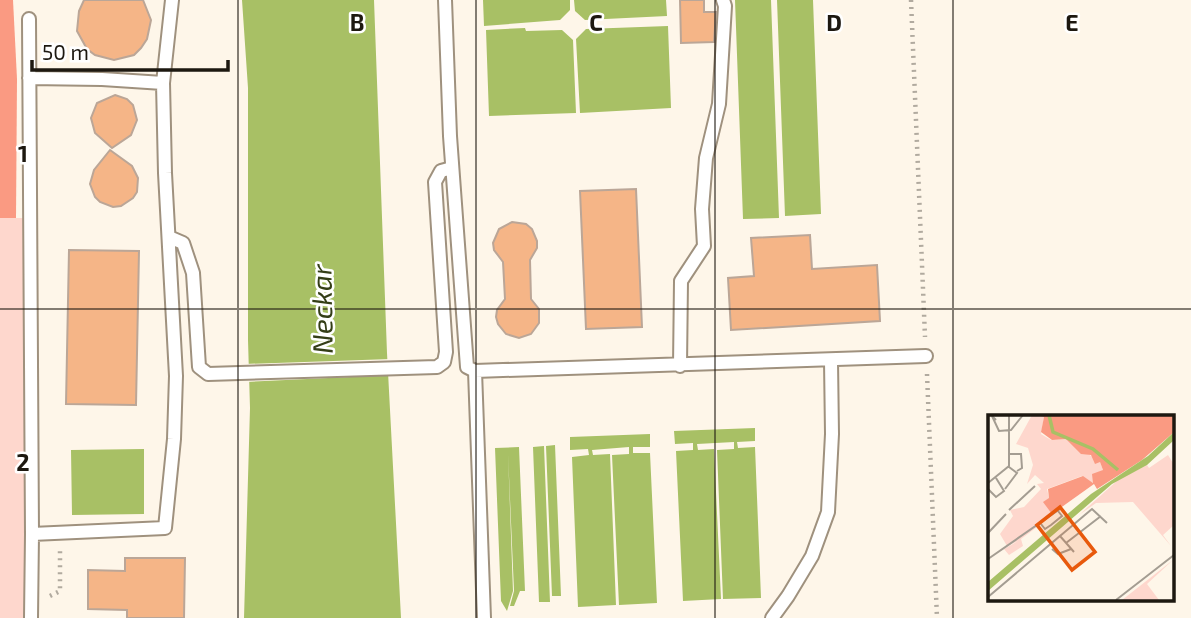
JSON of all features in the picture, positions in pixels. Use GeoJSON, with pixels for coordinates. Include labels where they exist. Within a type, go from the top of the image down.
{"type":"FeatureCollection","features":[{"type":"Feature","properties":{"kind":"lane"},"geometry":{"type":"LineString","coordinates":[[32,534],[165,528],[174,439],[176,376],[163,83],[172,0]]}},
{"type":"Feature","properties":{"kind":"lane"},"geometry":{"type":"LineString","coordinates":[[445,0],[452,168],[467,367],[475,371],[926,356]]}},
{"type":"Feature","properties":{"kind":"lane"},"geometry":{"type":"LineString","coordinates":[[680,366],[681,281],[704,246],[702,209],[706,158],[719,104],[725,6],[723,0]]}},
{"type":"Feature","properties":{"kind":"lane"},"geometry":{"type":"LineString","coordinates":[[29,19],[31,618]]}},
{"type":"Feature","properties":{"kind":"lane"},"geometry":{"type":"LineString","coordinates":[[29,78],[163,83]]}},
{"type":"Feature","properties":{"kind":"lane"},"geometry":{"type":"LineString","coordinates":[[169,237],[183,243],[193,273],[199,367],[208,374],[437,367],[444,362],[446,352],[435,182],[441,171],[452,168]]}},
{"type":"Feature","properties":{"kind":"lane"},"geometry":{"type":"LineString","coordinates":[[772,618],[812,556],[828,512],[832,434],[831,361]]}},
{"type":"Feature","properties":{"kind":"lane"},"geometry":{"type":"LineString","coordinates":[[475,371],[484,618]]}},
{"type":"Feature","properties":{"kind":"path"},"geometry":{"type":"LineString","coordinates":[[911,0],[937,618]]}},
{"type":"Feature","properties":{"kind":"path"},"geometry":{"type":"LineString","coordinates":[[31,599],[50,596],[60,591],[60,533]]}},
{"type":"Feature","properties":{"kind":"shaded area"},"geometry":{"type":"Polygon","coordinates":[[[0,0],[13,0],[17,79],[16,218],[0,218],[0,0]]]}},
{"type":"Feature","properties":{"kind":"shaded area"},"geometry":{"type":"Polygon","coordinates":[[[0,218],[29,218],[31,618],[0,618],[0,218]]]}},
{"type":"Feature","properties":{"kind":"water","name":"Neckar"},"geometry":{"type":"Polygon","coordinates":[[[242,0],[374,0],[387,353],[401,618],[244,618],[250,408],[248,88],[242,0]]]}},
{"type":"Feature","properties":{"kind":"water"},"geometry":{"type":"Polygon","coordinates":[[[483,0],[570,0],[570,10],[560,20],[484,26],[483,0]]]}},
{"type":"Feature","properties":{"kind":"water"},"geometry":{"type":"Polygon","coordinates":[[[574,0],[666,0],[667,16],[585,20],[575,11],[574,0]]]}},
{"type":"Feature","properties":{"kind":"water"},"geometry":{"type":"Polygon","coordinates":[[[735,0],[771,0],[779,218],[743,219],[735,0]]]}},
{"type":"Feature","properties":{"kind":"water"},"geometry":{"type":"Polygon","coordinates":[[[777,0],[813,0],[821,214],[785,216],[777,0]]]}},
{"type":"Feature","properties":{"kind":"water"},"geometry":{"type":"Polygon","coordinates":[[[668,26],[671,108],[580,113],[576,39],[586,29],[668,26]]]}},
{"type":"Feature","properties":{"kind":"water"},"geometry":{"type":"Polygon","coordinates":[[[525,28],[526,31],[562,30],[573,40],[576,113],[489,116],[486,30],[525,28]]]}},
{"type":"Feature","properties":{"kind":"water"},"geometry":{"type":"Polygon","coordinates":[[[755,428],[755,441],[737,442],[738,448],[755,447],[761,598],[723,599],[717,450],[734,449],[734,442],[697,444],[698,450],[714,449],[721,599],[683,601],[676,451],[693,450],[693,443],[675,444],[674,431],[755,428]]]}},
{"type":"Feature","properties":{"kind":"water"},"geometry":{"type":"Polygon","coordinates":[[[650,434],[650,447],[633,447],[633,453],[650,453],[657,603],[619,605],[612,455],[629,454],[629,447],[592,450],[593,455],[610,454],[616,605],[578,607],[572,457],[589,455],[588,449],[570,450],[570,437],[650,434]]]}},
{"type":"Feature","properties":{"kind":"water"},"geometry":{"type":"Polygon","coordinates":[[[555,445],[561,596],[552,596],[546,446],[555,445]]]}},
{"type":"Feature","properties":{"kind":"water"},"geometry":{"type":"Polygon","coordinates":[[[544,446],[550,602],[539,602],[533,447],[544,446]]]}},
{"type":"Feature","properties":{"kind":"water"},"geometry":{"type":"Polygon","coordinates":[[[519,447],[525,591],[520,591],[514,606],[510,606],[514,591],[508,453],[513,591],[507,611],[501,601],[495,448],[519,447]]]}},
{"type":"Feature","properties":{"kind":"water"},"geometry":{"type":"Polygon","coordinates":[[[144,449],[144,514],[72,515],[71,450],[144,449]]]}},
{"type":"Feature","properties":{"kind":"pier"},"geometry":{"type":"Polygon","coordinates":[[[391,359],[392,375],[246,382],[245,364],[391,359]]]}},
{"type":"Feature","properties":{"kind":"building"},"geometry":{"type":"Polygon","coordinates":[[[84,0],[143,0],[151,20],[147,39],[141,48],[134,55],[114,60],[95,55],[87,49],[77,31],[79,11],[84,0]]]}},
{"type":"Feature","properties":{"kind":"building"},"geometry":{"type":"Polygon","coordinates":[[[680,0],[704,0],[704,12],[716,12],[714,42],[681,43],[680,0]]]}},
{"type":"Feature","properties":{"kind":"building"},"geometry":{"type":"Polygon","coordinates":[[[115,95],[127,99],[133,105],[137,120],[131,135],[112,148],[95,133],[91,118],[97,103],[115,95]]]}},
{"type":"Feature","properties":{"kind":"building"},"geometry":{"type":"Polygon","coordinates":[[[110,150],[132,166],[138,178],[137,192],[133,198],[121,206],[113,207],[95,197],[90,184],[94,170],[110,150]]]}},
{"type":"Feature","properties":{"kind":"building"},"geometry":{"type":"Polygon","coordinates":[[[636,189],[642,327],[586,329],[580,191],[636,189]]]}},
{"type":"Feature","properties":{"kind":"building"},"geometry":{"type":"Polygon","coordinates":[[[512,222],[526,224],[532,229],[537,241],[537,248],[530,260],[531,299],[539,309],[539,323],[531,334],[519,338],[506,334],[496,317],[497,310],[505,299],[503,262],[494,250],[493,243],[499,229],[512,222]]]}},
{"type":"Feature","properties":{"kind":"building"},"geometry":{"type":"Polygon","coordinates":[[[810,235],[812,269],[877,265],[880,321],[731,330],[728,278],[754,276],[751,238],[810,235]]]}},
{"type":"Feature","properties":{"kind":"building"},"geometry":{"type":"Polygon","coordinates":[[[69,250],[139,251],[136,405],[66,404],[69,250]]]}},
{"type":"Feature","properties":{"kind":"building"},"geometry":{"type":"Polygon","coordinates":[[[125,558],[185,558],[184,618],[127,618],[127,610],[88,609],[88,570],[125,571],[125,558]]]}}]}
